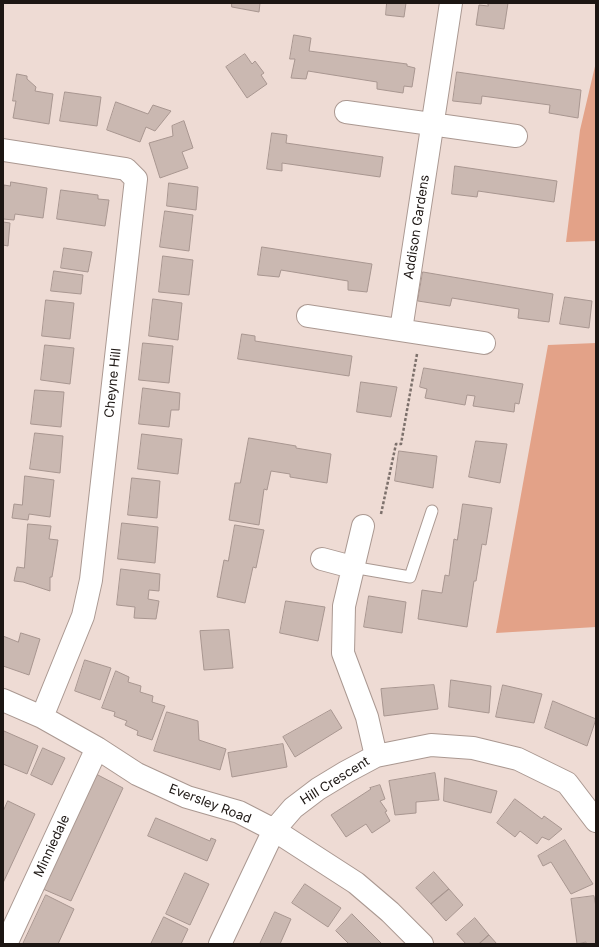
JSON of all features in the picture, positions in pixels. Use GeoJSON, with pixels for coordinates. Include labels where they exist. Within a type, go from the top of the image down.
{"type":"FeatureCollection","features":[{"type":"Feature","properties":{"kind":"street","name":"Addison Gardens"},"geometry":{"type":"LineString","coordinates":[[401,330],[451,3]]}},
{"type":"Feature","properties":{"kind":"street"},"geometry":{"type":"LineString","coordinates":[[346,112],[516,136]]}},
{"type":"Feature","properties":{"kind":"street","name":"Cheyne Hill"},"geometry":{"type":"LineString","coordinates":[[3,150],[126,170],[136,179],[91,580],[83,616],[42,717]]}},
{"type":"Feature","properties":{"kind":"street"},"geometry":{"type":"LineString","coordinates":[[308,316],[484,343]]}},
{"type":"Feature","properties":{"kind":"street"},"geometry":{"type":"LineString","coordinates":[[363,526],[352,566],[344,606],[343,653],[367,717],[376,756]]}},
{"type":"Feature","properties":{"kind":"street"},"geometry":{"type":"LineString","coordinates":[[322,559],[352,566]]}},
{"type":"Feature","properties":{"kind":"street","name":"Eversley Road"},"geometry":{"type":"LineString","coordinates":[[3,700],[42,717],[97,748],[137,774],[187,797],[239,812],[274,830],[356,883],[390,912],[422,944]]}},
{"type":"Feature","properties":{"kind":"street","name":"Hill Crescent"},"geometry":{"type":"LineString","coordinates":[[220,944],[274,830],[292,808],[318,789],[376,756],[431,745],[473,748],[518,759],[567,783],[593,809]]}},
{"type":"Feature","properties":{"kind":"street","name":"Minniedale"},"geometry":{"type":"LineString","coordinates":[[6,944],[97,748]]}},
{"type":"Feature","properties":{"kind":"lane"},"geometry":{"type":"LineString","coordinates":[[352,566],[410,577],[432,511]]}},
{"type":"Feature","properties":{"kind":"path"},"geometry":{"type":"LineString","coordinates":[[363,526],[378,529],[396,444],[400,444],[417,351]]}},
{"type":"Feature","properties":{"kind":"shaded area"},"geometry":{"type":"Polygon","coordinates":[[[596,62],[596,241],[566,242],[580,130],[596,62]]]}},
{"type":"Feature","properties":{"kind":"shaded area"},"geometry":{"type":"Polygon","coordinates":[[[596,343],[596,627],[496,633],[548,345],[596,343]]]}},
{"type":"Feature","properties":{"kind":"building"},"geometry":{"type":"Polygon","coordinates":[[[232,3],[260,3],[259,12],[232,7],[232,3]]]}},
{"type":"Feature","properties":{"kind":"building"},"geometry":{"type":"Polygon","coordinates":[[[387,3],[406,3],[404,17],[386,15],[387,3]]]}},
{"type":"Feature","properties":{"kind":"building"},"geometry":{"type":"Polygon","coordinates":[[[488,3],[508,3],[504,29],[476,25],[479,5],[488,6],[488,3]]]}},
{"type":"Feature","properties":{"kind":"building"},"geometry":{"type":"Polygon","coordinates":[[[294,35],[311,38],[309,51],[407,64],[407,66],[415,68],[412,87],[404,86],[403,93],[377,89],[377,82],[308,71],[306,79],[291,78],[295,59],[290,59],[294,35]]]}},
{"type":"Feature","properties":{"kind":"building"},"geometry":{"type":"Polygon","coordinates":[[[245,54],[252,64],[255,61],[264,73],[261,75],[267,84],[247,98],[226,67],[245,54]]]}},
{"type":"Feature","properties":{"kind":"building"},"geometry":{"type":"Polygon","coordinates":[[[457,72],[581,90],[578,118],[549,113],[550,105],[482,96],[481,104],[453,101],[457,72]]]}},
{"type":"Feature","properties":{"kind":"building"},"geometry":{"type":"Polygon","coordinates":[[[17,74],[27,76],[27,79],[36,87],[35,91],[53,94],[49,124],[13,118],[16,101],[13,101],[17,74]]]}},
{"type":"Feature","properties":{"kind":"building"},"geometry":{"type":"Polygon","coordinates":[[[65,92],[101,97],[97,126],[60,121],[65,92]]]}},
{"type":"Feature","properties":{"kind":"building"},"geometry":{"type":"Polygon","coordinates":[[[116,102],[148,114],[153,105],[171,111],[155,131],[146,127],[140,142],[107,130],[116,102]]]}},
{"type":"Feature","properties":{"kind":"building"},"geometry":{"type":"Polygon","coordinates":[[[184,121],[193,148],[182,152],[188,168],[160,178],[149,143],[173,136],[172,126],[184,121]]]}},
{"type":"Feature","properties":{"kind":"building"},"geometry":{"type":"Polygon","coordinates":[[[272,133],[287,135],[286,143],[383,157],[380,177],[282,163],[282,171],[267,169],[272,133]]]}},
{"type":"Feature","properties":{"kind":"building"},"geometry":{"type":"Polygon","coordinates":[[[455,166],[557,181],[554,202],[478,191],[477,197],[452,194],[455,166]]]}},
{"type":"Feature","properties":{"kind":"building"},"geometry":{"type":"Polygon","coordinates":[[[11,182],[47,188],[43,218],[15,214],[14,220],[3,219],[4,185],[10,186],[11,182]]]}},
{"type":"Feature","properties":{"kind":"building"},"geometry":{"type":"Polygon","coordinates":[[[169,183],[198,187],[196,210],[167,206],[169,183]]]}},
{"type":"Feature","properties":{"kind":"building"},"geometry":{"type":"Polygon","coordinates":[[[61,190],[98,195],[98,199],[109,200],[105,226],[57,219],[61,190]]]}},
{"type":"Feature","properties":{"kind":"building"},"geometry":{"type":"Polygon","coordinates":[[[165,211],[193,215],[189,251],[160,247],[165,211]]]}},
{"type":"Feature","properties":{"kind":"building"},"geometry":{"type":"Polygon","coordinates":[[[3,222],[10,223],[8,246],[3,245],[3,222]]]}},
{"type":"Feature","properties":{"kind":"building"},"geometry":{"type":"Polygon","coordinates":[[[262,247],[372,264],[367,292],[348,290],[348,281],[281,270],[279,277],[258,275],[262,247]]]}},
{"type":"Feature","properties":{"kind":"building"},"geometry":{"type":"Polygon","coordinates":[[[64,248],[92,252],[88,272],[61,268],[64,248]]]}},
{"type":"Feature","properties":{"kind":"building"},"geometry":{"type":"Polygon","coordinates":[[[163,256],[193,260],[189,295],[159,292],[163,256]]]}},
{"type":"Feature","properties":{"kind":"building"},"geometry":{"type":"Polygon","coordinates":[[[54,271],[83,275],[81,294],[51,291],[54,271]]]}},
{"type":"Feature","properties":{"kind":"building"},"geometry":{"type":"Polygon","coordinates":[[[423,272],[553,294],[549,322],[518,318],[519,309],[452,298],[450,306],[418,301],[423,272]]]}},
{"type":"Feature","properties":{"kind":"building"},"geometry":{"type":"Polygon","coordinates":[[[565,297],[592,301],[589,328],[560,324],[565,297]]]}},
{"type":"Feature","properties":{"kind":"building"},"geometry":{"type":"Polygon","coordinates":[[[153,299],[182,303],[178,340],[149,336],[153,299]]]}},
{"type":"Feature","properties":{"kind":"building"},"geometry":{"type":"Polygon","coordinates":[[[46,300],[74,303],[70,339],[42,336],[46,300]]]}},
{"type":"Feature","properties":{"kind":"building"},"geometry":{"type":"Polygon","coordinates":[[[242,334],[255,336],[255,341],[352,356],[349,376],[238,359],[242,334]]]}},
{"type":"Feature","properties":{"kind":"building"},"geometry":{"type":"Polygon","coordinates":[[[143,343],[173,346],[169,383],[139,380],[143,343]]]}},
{"type":"Feature","properties":{"kind":"building"},"geometry":{"type":"Polygon","coordinates":[[[45,345],[74,348],[70,384],[41,380],[45,345]]]}},
{"type":"Feature","properties":{"kind":"building"},"geometry":{"type":"Polygon","coordinates":[[[424,368],[523,384],[519,404],[515,403],[514,412],[473,406],[475,396],[467,395],[465,405],[425,398],[427,389],[420,387],[424,368]]]}},
{"type":"Feature","properties":{"kind":"building"},"geometry":{"type":"Polygon","coordinates":[[[361,382],[397,387],[391,417],[357,412],[361,382]]]}},
{"type":"Feature","properties":{"kind":"building"},"geometry":{"type":"Polygon","coordinates":[[[143,388],[180,393],[179,410],[171,410],[169,427],[139,424],[143,388]]]}},
{"type":"Feature","properties":{"kind":"building"},"geometry":{"type":"Polygon","coordinates":[[[35,390],[64,392],[61,427],[31,424],[35,390]]]}},
{"type":"Feature","properties":{"kind":"building"},"geometry":{"type":"Polygon","coordinates":[[[35,433],[63,436],[60,473],[30,469],[35,433]]]}},
{"type":"Feature","properties":{"kind":"building"},"geometry":{"type":"Polygon","coordinates":[[[142,434],[182,439],[178,474],[138,469],[142,434]]]}},
{"type":"Feature","properties":{"kind":"building"},"geometry":{"type":"Polygon","coordinates":[[[249,438],[331,454],[327,483],[290,477],[290,474],[271,471],[267,490],[264,489],[259,525],[229,520],[235,483],[240,483],[249,438]]]}},
{"type":"Feature","properties":{"kind":"building"},"geometry":{"type":"Polygon","coordinates":[[[476,441],[507,444],[500,483],[469,477],[476,441]]]}},
{"type":"Feature","properties":{"kind":"building"},"geometry":{"type":"Polygon","coordinates":[[[399,451],[437,456],[433,488],[395,481],[399,451]]]}},
{"type":"Feature","properties":{"kind":"building"},"geometry":{"type":"Polygon","coordinates":[[[25,476],[54,480],[50,517],[29,514],[28,520],[12,518],[14,504],[22,505],[25,476]]]}},
{"type":"Feature","properties":{"kind":"building"},"geometry":{"type":"Polygon","coordinates":[[[132,478],[160,481],[157,518],[128,515],[132,478]]]}},
{"type":"Feature","properties":{"kind":"building"},"geometry":{"type":"Polygon","coordinates":[[[463,504],[492,508],[486,545],[482,544],[476,581],[474,581],[467,627],[418,619],[422,590],[442,593],[445,575],[449,576],[454,539],[457,540],[463,504]]]}},
{"type":"Feature","properties":{"kind":"building"},"geometry":{"type":"Polygon","coordinates":[[[122,523],[158,527],[155,563],[118,559],[122,523]]]}},
{"type":"Feature","properties":{"kind":"building"},"geometry":{"type":"Polygon","coordinates":[[[28,524],[51,526],[49,539],[58,540],[52,577],[50,577],[50,591],[23,582],[14,581],[17,567],[24,568],[28,524]]]}},
{"type":"Feature","properties":{"kind":"building"},"geometry":{"type":"Polygon","coordinates":[[[235,525],[264,530],[256,568],[253,567],[245,603],[217,597],[224,560],[228,561],[235,525]]]}},
{"type":"Feature","properties":{"kind":"building"},"geometry":{"type":"Polygon","coordinates":[[[121,569],[160,574],[159,591],[149,590],[148,599],[159,601],[156,619],[134,618],[135,607],[117,605],[121,569]]]}},
{"type":"Feature","properties":{"kind":"building"},"geometry":{"type":"Polygon","coordinates":[[[369,596],[406,602],[402,633],[364,627],[369,596]]]}},
{"type":"Feature","properties":{"kind":"building"},"geometry":{"type":"Polygon","coordinates":[[[286,601],[325,607],[318,641],[280,633],[286,601]]]}},
{"type":"Feature","properties":{"kind":"building"},"geometry":{"type":"Polygon","coordinates":[[[229,630],[233,668],[204,670],[200,631],[229,630]]]}},
{"type":"Feature","properties":{"kind":"building"},"geometry":{"type":"Polygon","coordinates":[[[21,633],[40,639],[29,675],[3,666],[3,636],[18,642],[21,633]]]}},
{"type":"Feature","properties":{"kind":"building"},"geometry":{"type":"Polygon","coordinates":[[[85,660],[111,668],[100,700],[75,691],[85,660]]]}},
{"type":"Feature","properties":{"kind":"building"},"geometry":{"type":"Polygon","coordinates":[[[116,671],[129,677],[128,682],[141,686],[140,692],[153,696],[152,702],[165,706],[152,740],[137,735],[138,731],[125,725],[127,721],[114,716],[115,712],[102,708],[116,671]]]}},
{"type":"Feature","properties":{"kind":"building"},"geometry":{"type":"Polygon","coordinates":[[[451,680],[491,686],[489,713],[449,707],[451,680]]]}},
{"type":"Feature","properties":{"kind":"building"},"geometry":{"type":"Polygon","coordinates":[[[434,685],[438,709],[384,716],[381,689],[434,685]]]}},
{"type":"Feature","properties":{"kind":"building"},"geometry":{"type":"Polygon","coordinates":[[[503,685],[542,694],[534,723],[496,717],[503,685]]]}},
{"type":"Feature","properties":{"kind":"building"},"geometry":{"type":"Polygon","coordinates":[[[553,701],[596,719],[587,746],[545,728],[553,701]]]}},
{"type":"Feature","properties":{"kind":"building"},"geometry":{"type":"Polygon","coordinates":[[[331,710],[342,728],[295,757],[283,737],[331,710]]]}},
{"type":"Feature","properties":{"kind":"building"},"geometry":{"type":"Polygon","coordinates":[[[167,712],[198,721],[199,740],[226,749],[220,770],[154,751],[167,712]]]}},
{"type":"Feature","properties":{"kind":"building"},"geometry":{"type":"Polygon","coordinates":[[[4,731],[38,746],[27,774],[3,764],[4,731]]]}},
{"type":"Feature","properties":{"kind":"building"},"geometry":{"type":"Polygon","coordinates":[[[283,744],[287,767],[232,777],[228,753],[283,744]]]}},
{"type":"Feature","properties":{"kind":"building"},"geometry":{"type":"Polygon","coordinates":[[[43,748],[65,758],[52,785],[31,775],[43,748]]]}},
{"type":"Feature","properties":{"kind":"building"},"geometry":{"type":"Polygon","coordinates":[[[435,773],[439,800],[416,802],[416,813],[395,815],[389,781],[435,773]]]}},
{"type":"Feature","properties":{"kind":"building"},"geometry":{"type":"Polygon","coordinates":[[[96,774],[123,788],[71,901],[43,889],[96,774]]]}},
{"type":"Feature","properties":{"kind":"building"},"geometry":{"type":"Polygon","coordinates":[[[445,778],[497,791],[491,813],[444,801],[445,778]]]}},
{"type":"Feature","properties":{"kind":"building"},"geometry":{"type":"Polygon","coordinates":[[[380,785],[385,799],[380,801],[387,811],[385,812],[390,821],[372,833],[366,824],[346,837],[331,815],[371,789],[370,788],[380,785]]]}},
{"type":"Feature","properties":{"kind":"building"},"geometry":{"type":"Polygon","coordinates":[[[515,799],[542,819],[544,816],[562,829],[549,840],[542,837],[537,844],[520,831],[515,837],[497,823],[515,799]]]}},
{"type":"Feature","properties":{"kind":"building"},"geometry":{"type":"Polygon","coordinates":[[[8,801],[35,814],[3,883],[3,812],[8,801]]]}},
{"type":"Feature","properties":{"kind":"building"},"geometry":{"type":"Polygon","coordinates":[[[156,818],[210,841],[211,838],[216,840],[207,861],[148,836],[156,818]]]}},
{"type":"Feature","properties":{"kind":"building"},"geometry":{"type":"Polygon","coordinates":[[[565,840],[593,884],[571,894],[551,862],[543,866],[538,856],[565,840]]]}},
{"type":"Feature","properties":{"kind":"building"},"geometry":{"type":"Polygon","coordinates":[[[434,872],[449,889],[431,904],[416,888],[434,872]]]}},
{"type":"Feature","properties":{"kind":"building"},"geometry":{"type":"Polygon","coordinates":[[[185,873],[209,884],[190,925],[166,914],[185,873]]]}},
{"type":"Feature","properties":{"kind":"building"},"geometry":{"type":"Polygon","coordinates":[[[305,884],[341,908],[328,927],[292,903],[305,884]]]}},
{"type":"Feature","properties":{"kind":"building"},"geometry":{"type":"Polygon","coordinates":[[[449,889],[463,905],[446,921],[431,904],[449,889]]]}},
{"type":"Feature","properties":{"kind":"building"},"geometry":{"type":"Polygon","coordinates":[[[46,895],[74,909],[58,944],[23,944],[46,895]]]}},
{"type":"Feature","properties":{"kind":"building"},"geometry":{"type":"Polygon","coordinates":[[[594,896],[596,907],[596,944],[586,944],[586,942],[577,944],[571,899],[594,896]]]}},
{"type":"Feature","properties":{"kind":"building"},"geometry":{"type":"Polygon","coordinates":[[[275,912],[291,919],[280,944],[260,944],[275,912]]]}},
{"type":"Feature","properties":{"kind":"building"},"geometry":{"type":"Polygon","coordinates":[[[352,914],[382,944],[349,944],[336,931],[352,914]]]}},
{"type":"Feature","properties":{"kind":"building"},"geometry":{"type":"Polygon","coordinates":[[[164,917],[188,929],[181,944],[151,944],[164,917]]]}},
{"type":"Feature","properties":{"kind":"building"},"geometry":{"type":"Polygon","coordinates":[[[475,918],[489,935],[479,944],[466,944],[457,934],[475,918]]]}},
{"type":"Feature","properties":{"kind":"building"},"geometry":{"type":"Polygon","coordinates":[[[489,935],[497,944],[479,944],[489,935]]]}}]}
